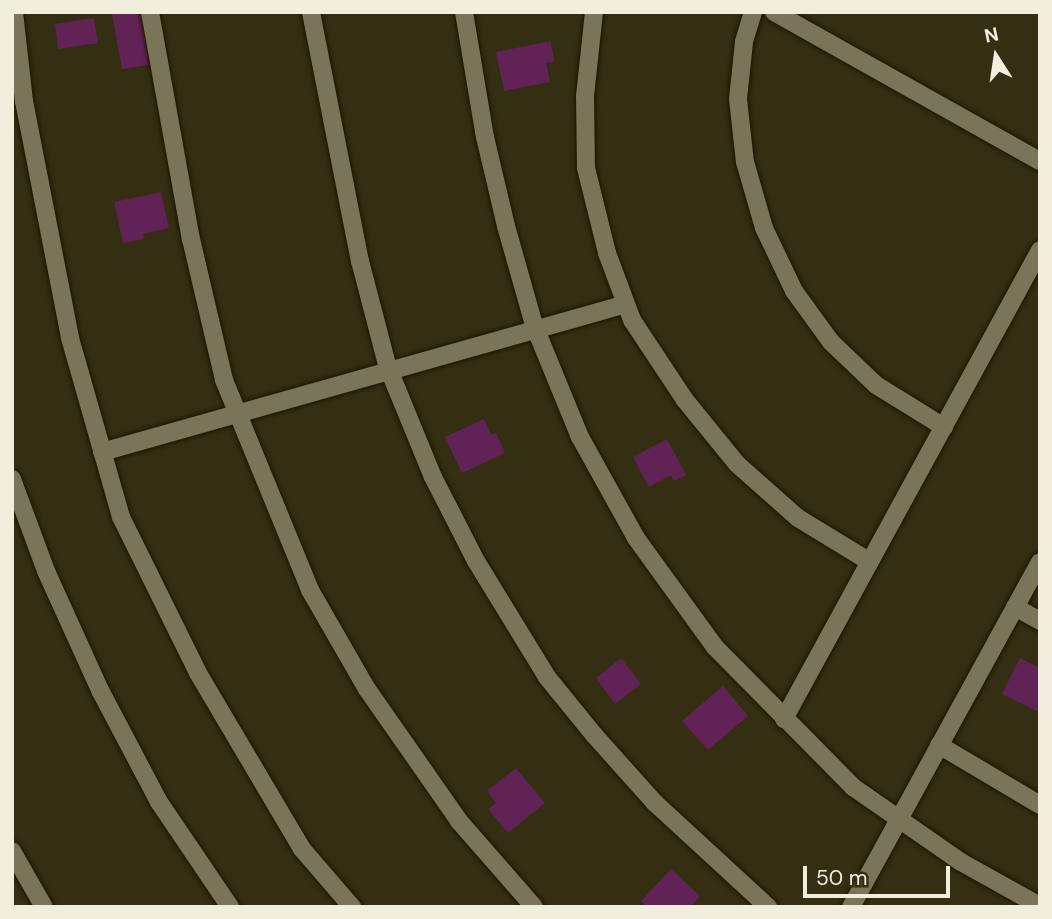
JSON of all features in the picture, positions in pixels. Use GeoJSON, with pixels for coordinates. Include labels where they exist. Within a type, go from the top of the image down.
{"type":"FeatureCollection","features":[{"type":"Feature","properties":{"kind":"street"},"geometry":{"type":"LineString","coordinates":[[14,12],[24,101],[70,338],[121,517],[198,673],[302,849],[352,907]]}},
{"type":"Feature","properties":{"kind":"street"},"geometry":{"type":"LineString","coordinates":[[150,12],[191,239],[224,380],[310,590],[367,689],[459,821],[534,907]]}},
{"type":"Feature","properties":{"kind":"street"},"geometry":{"type":"LineString","coordinates":[[311,12],[360,261],[389,371],[433,477],[476,562],[547,677],[655,803],[768,907]]}},
{"type":"Feature","properties":{"kind":"street"},"geometry":{"type":"LineString","coordinates":[[464,12],[497,188],[536,329],[580,438],[636,538],[715,647],[853,787],[961,862],[1040,906]]}},
{"type":"Feature","properties":{"kind":"street"},"geometry":{"type":"LineString","coordinates":[[594,12],[585,96],[586,168],[607,253],[632,320],[685,400],[737,464],[798,517],[870,562]]}},
{"type":"Feature","properties":{"kind":"street"},"geometry":{"type":"LineString","coordinates":[[752,12],[744,42],[738,99],[745,162],[764,228],[794,291],[831,342],[876,385],[944,426]]}},
{"type":"Feature","properties":{"kind":"street"},"geometry":{"type":"LineString","coordinates":[[774,12],[1040,161]]}},
{"type":"Feature","properties":{"kind":"street"},"geometry":{"type":"LineString","coordinates":[[784,719],[1040,250]]}},
{"type":"Feature","properties":{"kind":"street"},"geometry":{"type":"LineString","coordinates":[[102,452],[626,304]]}},
{"type":"Feature","properties":{"kind":"street"},"geometry":{"type":"LineString","coordinates":[[12,479],[46,571],[101,692],[159,802],[230,907]]}},
{"type":"Feature","properties":{"kind":"street"},"geometry":{"type":"LineString","coordinates":[[851,907],[1040,562]]}},
{"type":"Feature","properties":{"kind":"street"},"geometry":{"type":"LineString","coordinates":[[1015,607],[1040,621]]}},
{"type":"Feature","properties":{"kind":"street"},"geometry":{"type":"LineString","coordinates":[[939,745],[1040,805]]}},
{"type":"Feature","properties":{"kind":"street"},"geometry":{"type":"LineString","coordinates":[[12,851],[44,907]]}},
{"type":"Feature","properties":{"kind":"building"},"geometry":{"type":"Polygon","coordinates":[[[141,12],[149,65],[122,69],[112,14],[141,12]]]}},
{"type":"Feature","properties":{"kind":"building"},"geometry":{"type":"Polygon","coordinates":[[[94,18],[98,43],[58,49],[55,24],[94,18]]]}},
{"type":"Feature","properties":{"kind":"building"},"geometry":{"type":"Polygon","coordinates":[[[551,41],[554,62],[546,63],[550,82],[504,91],[496,52],[551,41]]]}},
{"type":"Feature","properties":{"kind":"building"},"geometry":{"type":"Polygon","coordinates":[[[161,192],[169,228],[143,234],[144,239],[123,243],[114,202],[161,192]]]}},
{"type":"Feature","properties":{"kind":"building"},"geometry":{"type":"Polygon","coordinates":[[[484,419],[491,435],[496,433],[505,453],[462,473],[445,437],[484,419]]]}},
{"type":"Feature","properties":{"kind":"building"},"geometry":{"type":"Polygon","coordinates":[[[667,439],[686,475],[674,481],[671,475],[649,487],[633,457],[667,439]]]}},
{"type":"Feature","properties":{"kind":"building"},"geometry":{"type":"Polygon","coordinates":[[[621,658],[641,684],[615,704],[596,678],[621,658]]]}},
{"type":"Feature","properties":{"kind":"building"},"geometry":{"type":"Polygon","coordinates":[[[1020,658],[1040,668],[1039,712],[1002,694],[1020,658]]]}},
{"type":"Feature","properties":{"kind":"building"},"geometry":{"type":"Polygon","coordinates":[[[723,686],[748,716],[708,750],[682,721],[723,686]]]}},
{"type":"Feature","properties":{"kind":"building"},"geometry":{"type":"Polygon","coordinates":[[[516,768],[545,803],[508,833],[488,809],[496,803],[487,791],[516,768]]]}},
{"type":"Feature","properties":{"kind":"building"},"geometry":{"type":"Polygon","coordinates":[[[671,869],[700,896],[691,907],[647,907],[641,901],[671,869]]]}}]}
